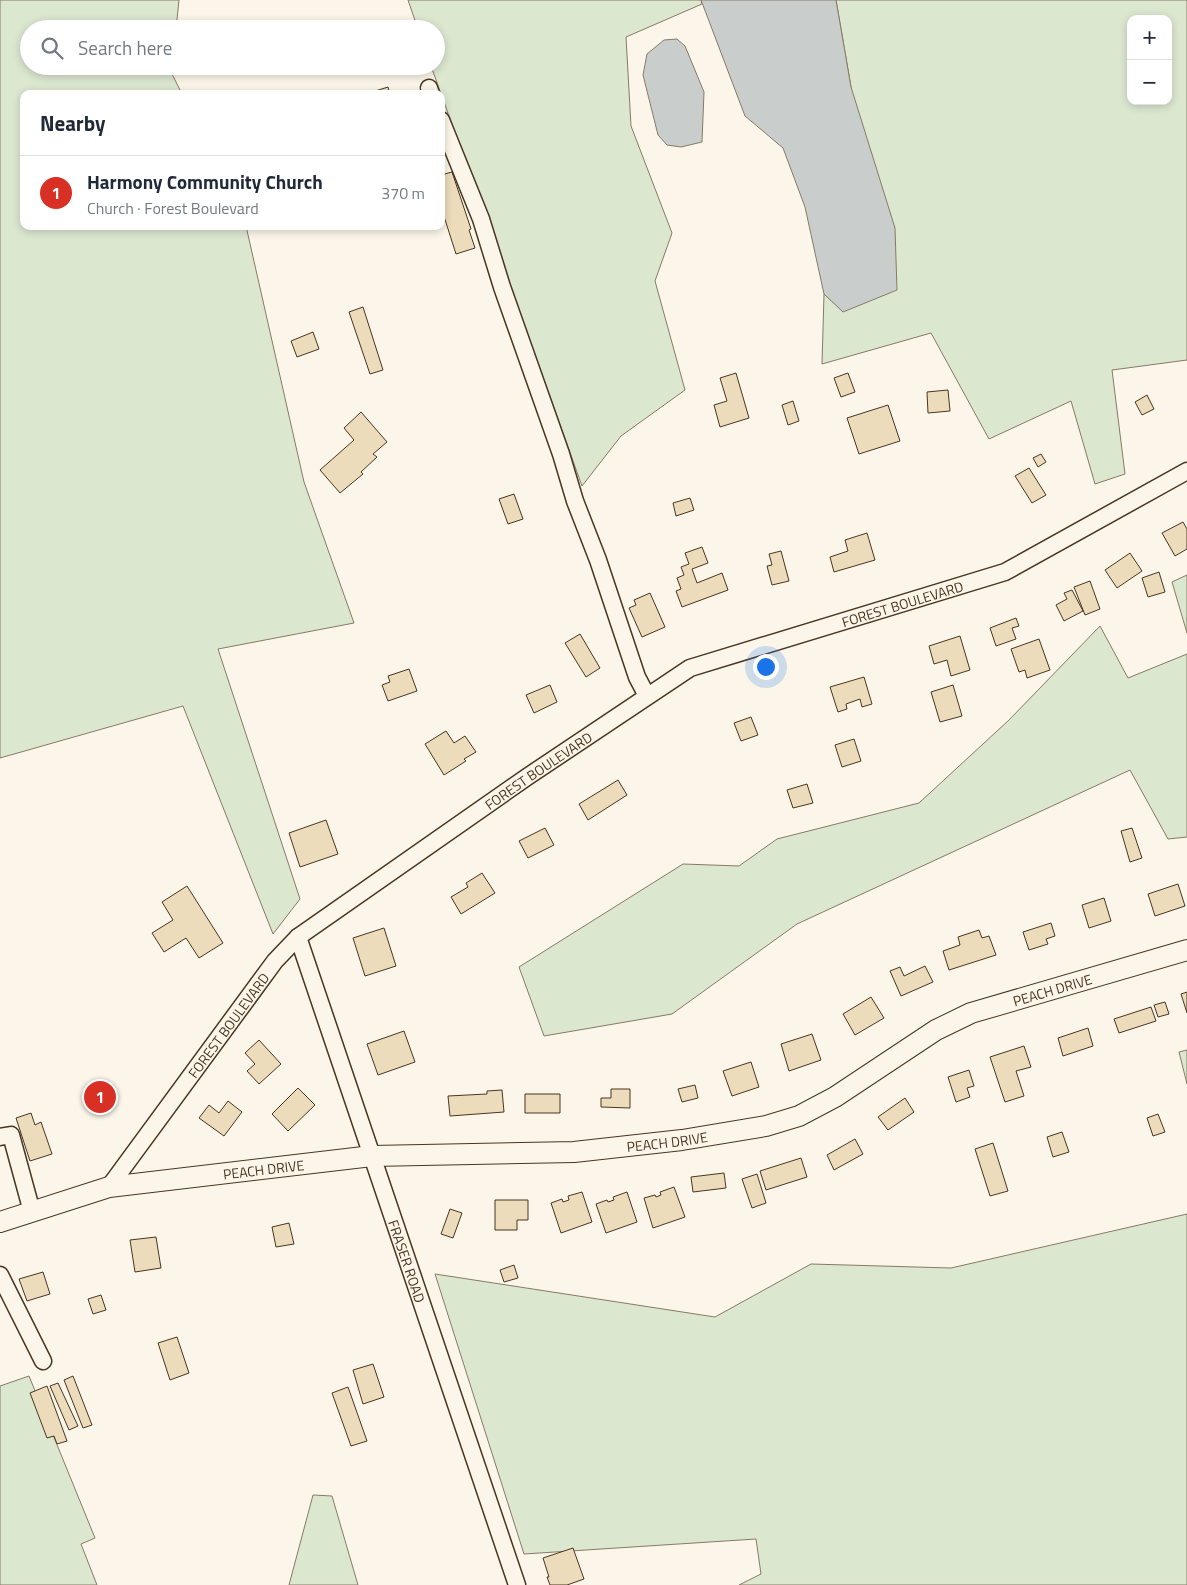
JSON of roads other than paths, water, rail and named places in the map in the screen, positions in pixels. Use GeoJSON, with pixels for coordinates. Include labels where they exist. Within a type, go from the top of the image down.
{"type":"FeatureCollection","features":[{"type":"Feature","properties":{"kind":"main road","name":"PEACH DRIVE"},"geometry":{"type":"LineString","coordinates":[[109,1187],[372,1156],[574,1152],[682,1140],[766,1126],[799,1116],[835,1097],[936,1030],[971,1013],[1187,950]]}},
{"type":"Feature","properties":{"kind":"main road"},"geometry":{"type":"LineString","coordinates":[[0,1222],[109,1187]]}},
{"type":"Feature","properties":{"kind":"street"},"geometry":{"type":"LineString","coordinates":[[445,130],[481,219],[502,287],[562,454],[574,501],[598,560],[637,677],[647,696]]}},
{"type":"Feature","properties":{"kind":"street","name":"FOREST BOULEVARD"},"geometry":{"type":"LineString","coordinates":[[109,1187],[275,961],[298,937],[527,777],[647,696],[690,668],[1005,572],[1187,471]]}},
{"type":"Feature","properties":{"kind":"street","name":"FRASER ROAD"},"geometry":{"type":"LineString","coordinates":[[298,937],[516,1585]]}},
{"type":"Feature","properties":{"kind":"street"},"geometry":{"type":"LineString","coordinates":[[0,1137],[11,1135],[32,1212]]}},
{"type":"Feature","properties":{"kind":"street"},"geometry":{"type":"LineString","coordinates":[[0,1275],[43,1361]]}},
{"type":"Feature","properties":{"kind":"place","name":"Harmony Community Church"},"geometry":{"type":"Point","coordinates":[100,1097]}}]}
